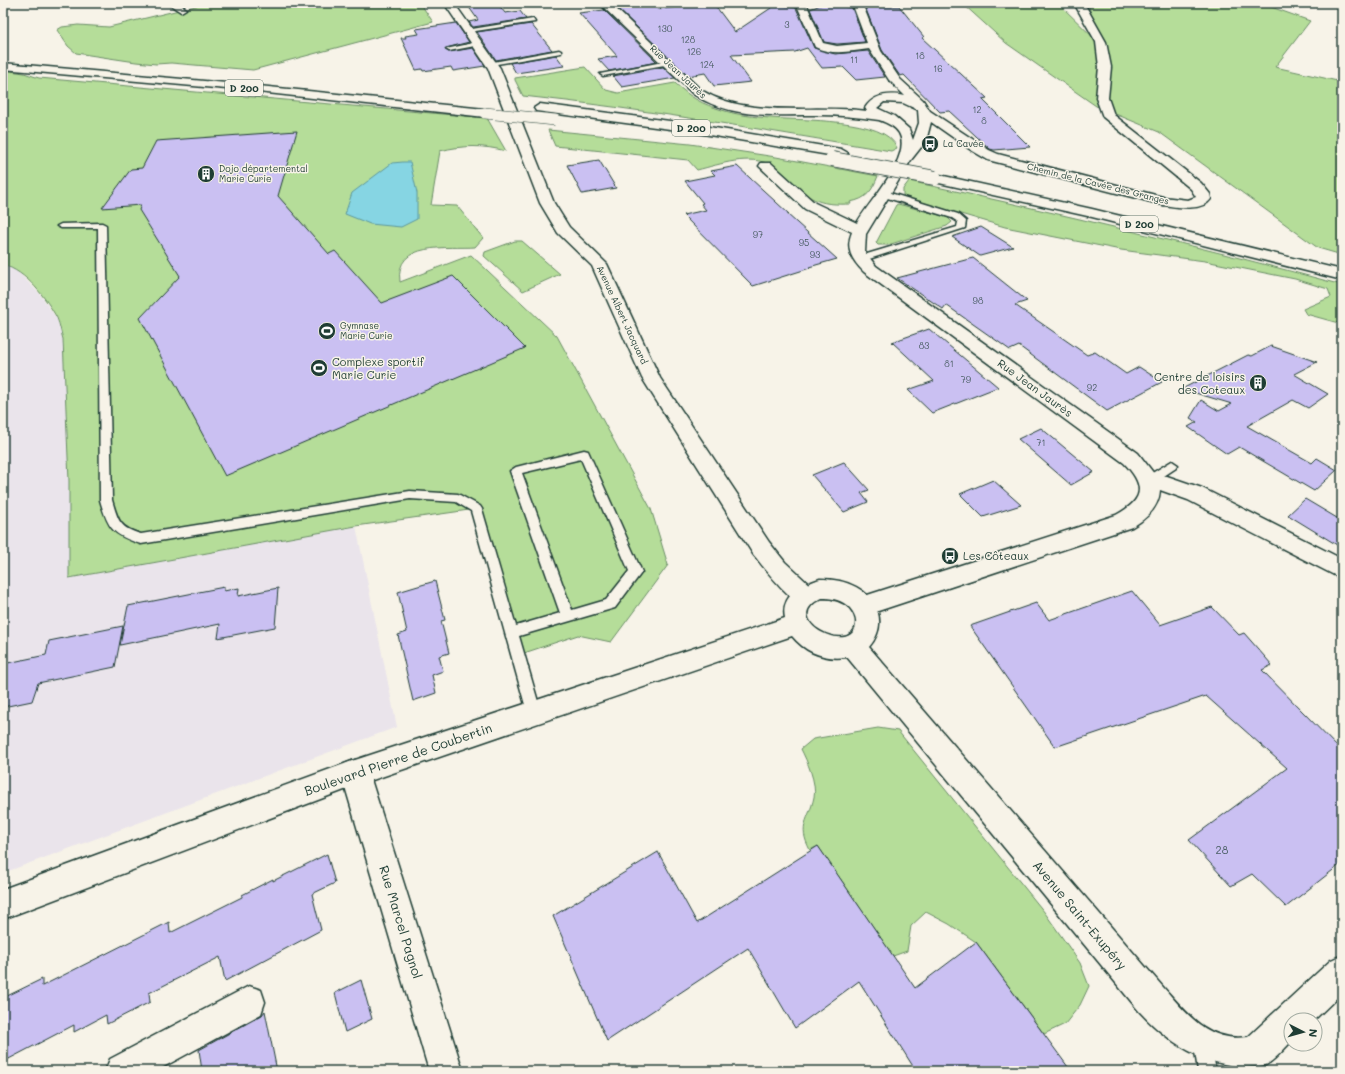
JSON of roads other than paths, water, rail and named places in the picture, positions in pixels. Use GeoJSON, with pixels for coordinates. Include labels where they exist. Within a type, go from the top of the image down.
{"type":"FeatureCollection","features":[{"type":"Feature","properties":{"kind":"street"},"geometry":{"type":"LineString","coordinates":[[172,3],[181,9]]}},
{"type":"Feature","properties":{"kind":"street","name":"Avenue Albert Jacquard"},"geometry":{"type":"LineString","coordinates":[[449,3],[491,62],[547,203],[558,223],[599,264],[652,378],[761,548],[777,568],[805,595]]}},
{"type":"Feature","properties":{"kind":"street","name":"Rue Jean Jaurès"},"geometry":{"type":"LineString","coordinates":[[604,3],[698,92],[712,101],[766,112],[851,112],[884,118],[911,120],[923,111],[904,99],[878,101],[815,111]]}},
{"type":"Feature","properties":{"kind":"street"},"geometry":{"type":"LineString","coordinates":[[801,3],[820,45],[823,48],[834,49],[873,46]]}},
{"type":"Feature","properties":{"kind":"street"},"geometry":{"type":"LineString","coordinates":[[857,3],[873,46],[893,78],[923,111],[926,125],[918,145],[906,158],[860,230],[856,242],[860,259]]}},
{"type":"Feature","properties":{"kind":"street","name":"Chemin de la Cavée des Granges"},"geometry":{"type":"LineString","coordinates":[[923,111],[947,126],[979,150],[993,157],[1153,199],[1189,204],[1204,200],[1203,194],[1196,186],[1109,117],[1102,98],[1105,67],[1101,42],[1079,3]]}},
{"type":"Feature","properties":{"kind":"street","name":"D 200"},"geometry":{"type":"LineString","coordinates":[[3,59],[482,107],[555,120],[837,156]]}},
{"type":"Feature","properties":{"kind":"street","name":"D 200"},"geometry":{"type":"LineString","coordinates":[[3,66],[482,107],[540,108],[678,126],[1118,210],[1342,266]]}},
{"type":"Feature","properties":{"kind":"street"},"geometry":{"type":"LineString","coordinates":[[893,78],[892,89],[871,109],[884,118],[900,125],[907,136],[908,146],[906,158]]}},
{"type":"Feature","properties":{"kind":"street"},"geometry":{"type":"LineString","coordinates":[[766,166],[810,206],[860,230]]}},
{"type":"Feature","properties":{"kind":"street","name":"D 200"},"geometry":{"type":"LineString","coordinates":[[937,175],[1342,275]]}},
{"type":"Feature","properties":{"kind":"street","name":"Rue Jean Jaurès"},"geometry":{"type":"LineString","coordinates":[[860,259],[870,269],[1131,458],[1143,469],[1148,481]]}},
{"type":"Feature","properties":{"kind":"street"},"geometry":{"type":"LineString","coordinates":[[863,606],[1124,521],[1139,514],[1148,503],[1150,493],[1148,481],[1167,484],[1195,494],[1342,570]]}},
{"type":"Feature","properties":{"kind":"street"},"geometry":{"type":"LineString","coordinates":[[820,588],[838,589],[855,597],[863,606],[867,616],[868,626],[861,639],[852,645],[835,648],[823,646],[807,637],[797,624],[795,610],[798,602],[805,595],[820,588]]}},
{"type":"Feature","properties":{"kind":"street","name":"Boulevard Pierre de Coubertin"},"geometry":{"type":"LineString","coordinates":[[3,904],[355,773],[797,624]]}},
{"type":"Feature","properties":{"kind":"street","name":"Avenue Saint-Exupéry"},"geometry":{"type":"LineString","coordinates":[[852,645],[1151,999],[1205,1058],[1222,1054],[1237,1056],[1256,1052],[1342,971]]}},
{"type":"Feature","properties":{"kind":"street","name":"Rue Marcel Pagnol"},"geometry":{"type":"LineString","coordinates":[[355,773],[446,1071]]}},
{"type":"Feature","properties":{"kind":"street"},"geometry":{"type":"LineString","coordinates":[[122,1071],[249,1002]]}},
{"type":"Feature","properties":{"kind":"lane"},"geometry":{"type":"LineString","coordinates":[[468,30],[533,21]]}},
{"type":"Feature","properties":{"kind":"lane"},"geometry":{"type":"LineString","coordinates":[[448,49],[478,44]]}},
{"type":"Feature","properties":{"kind":"lane"},"geometry":{"type":"LineString","coordinates":[[491,62],[559,52]]}},
{"type":"Feature","properties":{"kind":"lane"},"geometry":{"type":"LineString","coordinates":[[603,74],[668,63]]}},
{"type":"Feature","properties":{"kind":"lane"},"geometry":{"type":"LineString","coordinates":[[860,259],[961,228],[962,221],[955,216],[884,194]]}},
{"type":"Feature","properties":{"kind":"lane"},"geometry":{"type":"LineString","coordinates":[[61,226],[102,225],[106,500],[113,523],[123,534],[141,539],[410,495],[458,498],[476,509],[534,712]]}},
{"type":"Feature","properties":{"kind":"lane"},"geometry":{"type":"LineString","coordinates":[[512,633],[610,604],[636,572],[584,454],[516,471],[568,616]]}},
{"type":"Feature","properties":{"kind":"lane"},"geometry":{"type":"LineString","coordinates":[[1148,481],[1172,465]]}},
{"type":"Feature","properties":{"kind":"water"},"geometry":{"type":"Polygon","coordinates":[[[410,162],[417,193],[417,219],[401,227],[370,224],[345,214],[352,193],[392,163],[410,162]]]}},
{"type":"Feature","properties":{"kind":"place","name":"La Cavée"},"geometry":{"type":"Point","coordinates":[930,144]}},
{"type":"Feature","properties":{"kind":"place","name":"Dojo départemental Marie Curie"},"geometry":{"type":"Point","coordinates":[206,174]}},
{"type":"Feature","properties":{"kind":"place","name":"Gymnase Marie Curie"},"geometry":{"type":"Point","coordinates":[327,331]}},
{"type":"Feature","properties":{"kind":"place","name":"Complexe sportif Marie Curie"},"geometry":{"type":"Point","coordinates":[319,368]}},
{"type":"Feature","properties":{"kind":"place","name":"Centre de loisirs des Coteaux"},"geometry":{"type":"Point","coordinates":[1258,383]}},
{"type":"Feature","properties":{"kind":"place","name":"Les Côteaux"},"geometry":{"type":"Point","coordinates":[950,556]}}]}
